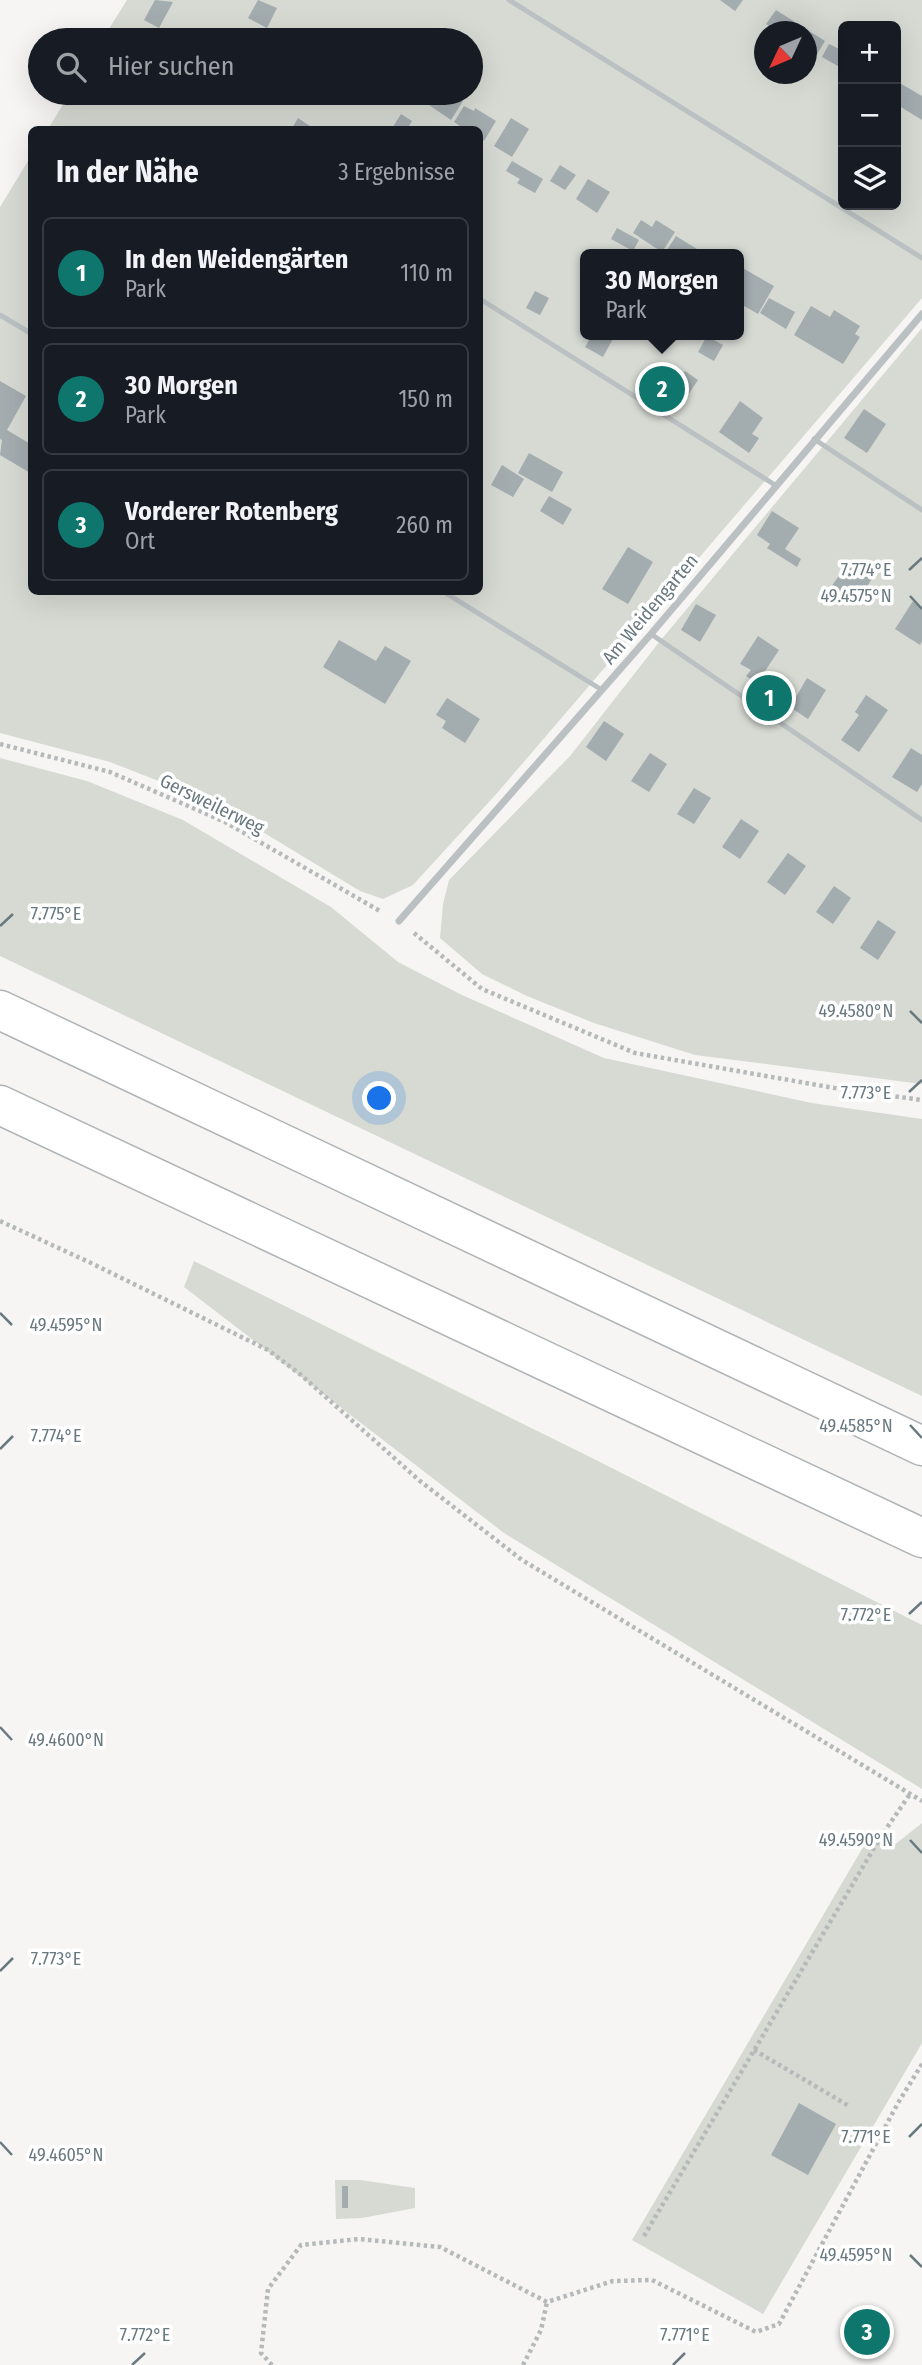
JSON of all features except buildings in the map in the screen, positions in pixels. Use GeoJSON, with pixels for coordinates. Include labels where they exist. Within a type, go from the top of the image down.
{"type":"FeatureCollection","features":[{"type":"Feature","properties":{"kind":"highway"},"geometry":{"type":"LineString","coordinates":[[0,1010],[922,1446]]}},
{"type":"Feature","properties":{"kind":"highway"},"geometry":{"type":"LineString","coordinates":[[0,1105],[922,1538]]}},
{"type":"Feature","properties":{"kind":"street","name":"Am Weidengarten"},"geometry":{"type":"LineString","coordinates":[[399,921],[651,634],[922,314]]}},
{"type":"Feature","properties":{"kind":"lane"},"geometry":{"type":"LineString","coordinates":[[509,0],[922,258]]}},
{"type":"Feature","properties":{"kind":"lane"},"geometry":{"type":"LineString","coordinates":[[483,301],[775,485]]}},
{"type":"Feature","properties":{"kind":"lane"},"geometry":{"type":"LineString","coordinates":[[0,315],[28,332]]}},
{"type":"Feature","properties":{"kind":"lane"},"geometry":{"type":"LineString","coordinates":[[814,439],[922,510]]}},
{"type":"Feature","properties":{"kind":"lane"},"geometry":{"type":"LineString","coordinates":[[449,595],[602,690]]}},
{"type":"Feature","properties":{"kind":"lane"},"geometry":{"type":"LineString","coordinates":[[651,634],[922,820]]}},
{"type":"Feature","properties":{"kind":"path","name":"Gersweilerweg"},"geometry":{"type":"LineString","coordinates":[[0,744],[110,772],[225,822],[399,921],[482,989],[635,1053],[841,1089],[922,1100]]}},
{"type":"Feature","properties":{"kind":"path"},"geometry":{"type":"LineString","coordinates":[[0,1221],[91,1262],[268,1350],[419,1481],[522,1560],[922,1801]]}},
{"type":"Feature","properties":{"kind":"path"},"geometry":{"type":"LineString","coordinates":[[644,2236],[880,1839],[910,1794]]}},
{"type":"Feature","properties":{"kind":"path"},"geometry":{"type":"LineString","coordinates":[[754,2050],[849,2106]]}},
{"type":"Feature","properties":{"kind":"path"},"geometry":{"type":"LineString","coordinates":[[272,2365],[261,2353],[268,2289],[301,2245],[359,2239],[440,2247],[547,2302],[613,2281],[652,2280],[755,2332],[779,2324],[898,2103],[922,2064]]}},
{"type":"Feature","properties":{"kind":"path"},"geometry":{"type":"LineString","coordinates":[[523,2365],[541,2330],[547,2302]]}},
{"type":"Feature","properties":{"kind":"shaded area"},"geometry":{"type":"Polygon","coordinates":[[[127,0],[922,0],[922,298],[498,792],[413,885],[383,899],[360,891],[215,803],[110,762],[0,733],[0,207],[28,161],[28,595],[483,595],[483,126],[50,126],[63,105],[483,105],[483,28],[110,28],[127,0]]]}},
{"type":"Feature","properties":{"kind":"shaded area"},"geometry":{"type":"Polygon","coordinates":[[[922,328],[922,1084],[695,1055],[594,1023],[527,996],[482,974],[440,938],[443,904],[449,880],[570,756],[660,641],[922,328]]]}},
{"type":"Feature","properties":{"kind":"shaded area"},"geometry":{"type":"Polygon","coordinates":[[[0,758],[87,781],[183,820],[331,907],[398,962],[462,995],[604,1058],[812,1103],[922,1119],[922,1396],[0,956],[0,758]]]}},
{"type":"Feature","properties":{"kind":"shaded area"},"geometry":{"type":"Polygon","coordinates":[[[194,1261],[922,1625],[922,1789],[504,1533],[184,1287],[194,1261]]]}},
{"type":"Feature","properties":{"kind":"shaded area"},"geometry":{"type":"Polygon","coordinates":[[[922,1823],[922,2043],[763,2314],[632,2240],[872,1832],[893,1846],[922,1823]]]}},
{"type":"Feature","properties":{"kind":"shaded area"},"geometry":{"type":"Polygon","coordinates":[[[335,2180],[360,2180],[415,2188],[415,2208],[362,2218],[336,2219],[335,2180]]]}},
{"type":"Feature","properties":{"kind":"place","name":"30 Morgen"},"geometry":{"type":"Point","coordinates":[662,389]}},
{"type":"Feature","properties":{"kind":"place","name":"In den Weidengärten"},"geometry":{"type":"Point","coordinates":[769,698]}},
{"type":"Feature","properties":{"kind":"place","name":"Vorderer Rotenberg"},"geometry":{"type":"Point","coordinates":[867,2332]}}]}
